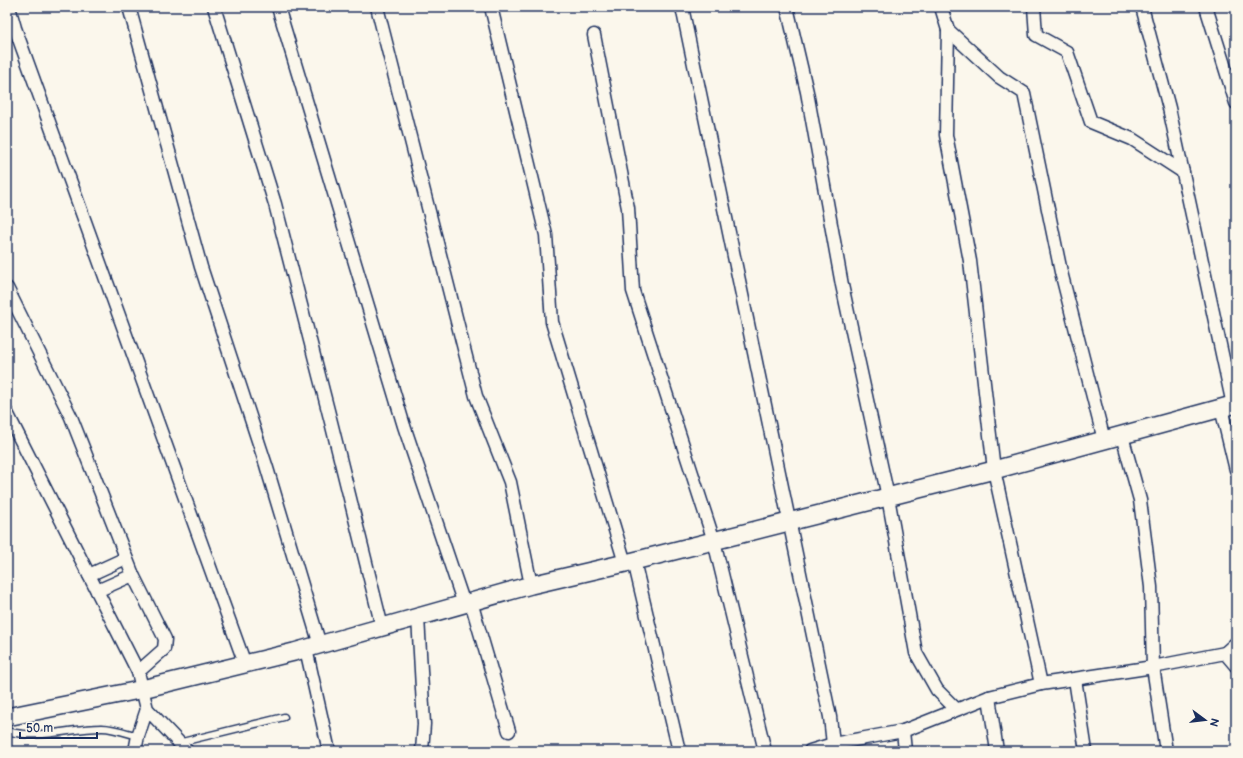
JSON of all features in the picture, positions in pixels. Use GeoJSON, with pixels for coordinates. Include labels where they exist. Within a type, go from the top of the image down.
{"type":"FeatureCollection","features":[{"type":"Feature","properties":{"kind":"street"},"geometry":{"type":"LineString","coordinates":[[9,7],[17,35],[246,664]]}},
{"type":"Feature","properties":{"kind":"street"},"geometry":{"type":"LineString","coordinates":[[130,7],[201,267],[266,465],[313,647],[329,751]]}},
{"type":"Feature","properties":{"kind":"street"},"geometry":{"type":"LineString","coordinates":[[214,7],[275,204],[382,627]]}},
{"type":"Feature","properties":{"kind":"street"},"geometry":{"type":"LineString","coordinates":[[278,7],[404,426],[467,603],[509,731]]}},
{"type":"Feature","properties":{"kind":"street"},"geometry":{"type":"LineString","coordinates":[[377,7],[476,396],[510,482],[531,585]]}},
{"type":"Feature","properties":{"kind":"street"},"geometry":{"type":"LineString","coordinates":[[491,7],[546,235],[552,322],[630,562],[679,751]]}},
{"type":"Feature","properties":{"kind":"street"},"geometry":{"type":"LineString","coordinates":[[682,7],[830,717],[833,744]]}},
{"type":"Feature","properties":{"kind":"street"},"geometry":{"type":"LineString","coordinates":[[787,7],[806,92],[842,285],[888,497],[916,653],[937,690],[956,709]]}},
{"type":"Feature","properties":{"kind":"street"},"geometry":{"type":"LineString","coordinates":[[941,7],[948,30],[946,135],[970,261],[994,470],[1041,684]]}},
{"type":"Feature","properties":{"kind":"street"},"geometry":{"type":"LineString","coordinates":[[1034,7],[1036,36],[1067,52],[1091,122],[1132,139],[1183,172]]}},
{"type":"Feature","properties":{"kind":"street"},"geometry":{"type":"LineString","coordinates":[[1142,7],[1169,108],[1183,172],[1230,406],[1236,470]]}},
{"type":"Feature","properties":{"kind":"street"},"geometry":{"type":"LineString","coordinates":[[1206,7],[1236,103]]}},
{"type":"Feature","properties":{"kind":"street"},"geometry":{"type":"LineString","coordinates":[[948,30],[999,77],[1024,93],[1061,272],[1104,440]]}},
{"type":"Feature","properties":{"kind":"street"},"geometry":{"type":"LineString","coordinates":[[594,35],[628,208],[633,291],[714,541],[765,751]]}},
{"type":"Feature","properties":{"kind":"street"},"geometry":{"type":"LineString","coordinates":[[7,288],[71,417],[133,575],[164,639],[164,649],[141,680]]}},
{"type":"Feature","properties":{"kind":"street"},"geometry":{"type":"LineString","coordinates":[[7,717],[141,680],[246,664],[313,647],[531,585],[630,562],[994,470],[1230,406]]}},
{"type":"Feature","properties":{"kind":"street"},"geometry":{"type":"LineString","coordinates":[[7,413],[141,680],[147,710],[138,736],[135,751]]}},
{"type":"Feature","properties":{"kind":"street"},"geometry":{"type":"LineString","coordinates":[[1122,436],[1140,500],[1151,587],[1153,667],[1166,751]]}},
{"type":"Feature","properties":{"kind":"street"},"geometry":{"type":"LineString","coordinates":[[89,576],[126,558]]}},
{"type":"Feature","properties":{"kind":"street"},"geometry":{"type":"LineString","coordinates":[[97,591],[133,575]]}},
{"type":"Feature","properties":{"kind":"street"},"geometry":{"type":"LineString","coordinates":[[418,617],[424,724],[422,751]]}},
{"type":"Feature","properties":{"kind":"street"},"geometry":{"type":"LineString","coordinates":[[810,751],[833,744],[903,732],[934,720],[956,709],[989,697],[1041,684],[1153,667],[1225,653],[1236,643]]}},
{"type":"Feature","properties":{"kind":"street"},"geometry":{"type":"LineString","coordinates":[[1225,653],[1236,666]]}},
{"type":"Feature","properties":{"kind":"street"},"geometry":{"type":"LineString","coordinates":[[1075,679],[1086,751]]}},
{"type":"Feature","properties":{"kind":"street"},"geometry":{"type":"LineString","coordinates":[[989,697],[997,751]]}},
{"type":"Feature","properties":{"kind":"street"},"geometry":{"type":"LineString","coordinates":[[147,710],[183,747]]}},
{"type":"Feature","properties":{"kind":"street"},"geometry":{"type":"LineString","coordinates":[[903,732],[906,751]]}},
{"type":"Feature","properties":{"kind":"lane"},"geometry":{"type":"LineString","coordinates":[[183,747],[284,716]]}},
{"type":"Feature","properties":{"kind":"lane"},"geometry":{"type":"LineString","coordinates":[[7,731],[19,735],[103,728],[138,736]]}}]}
